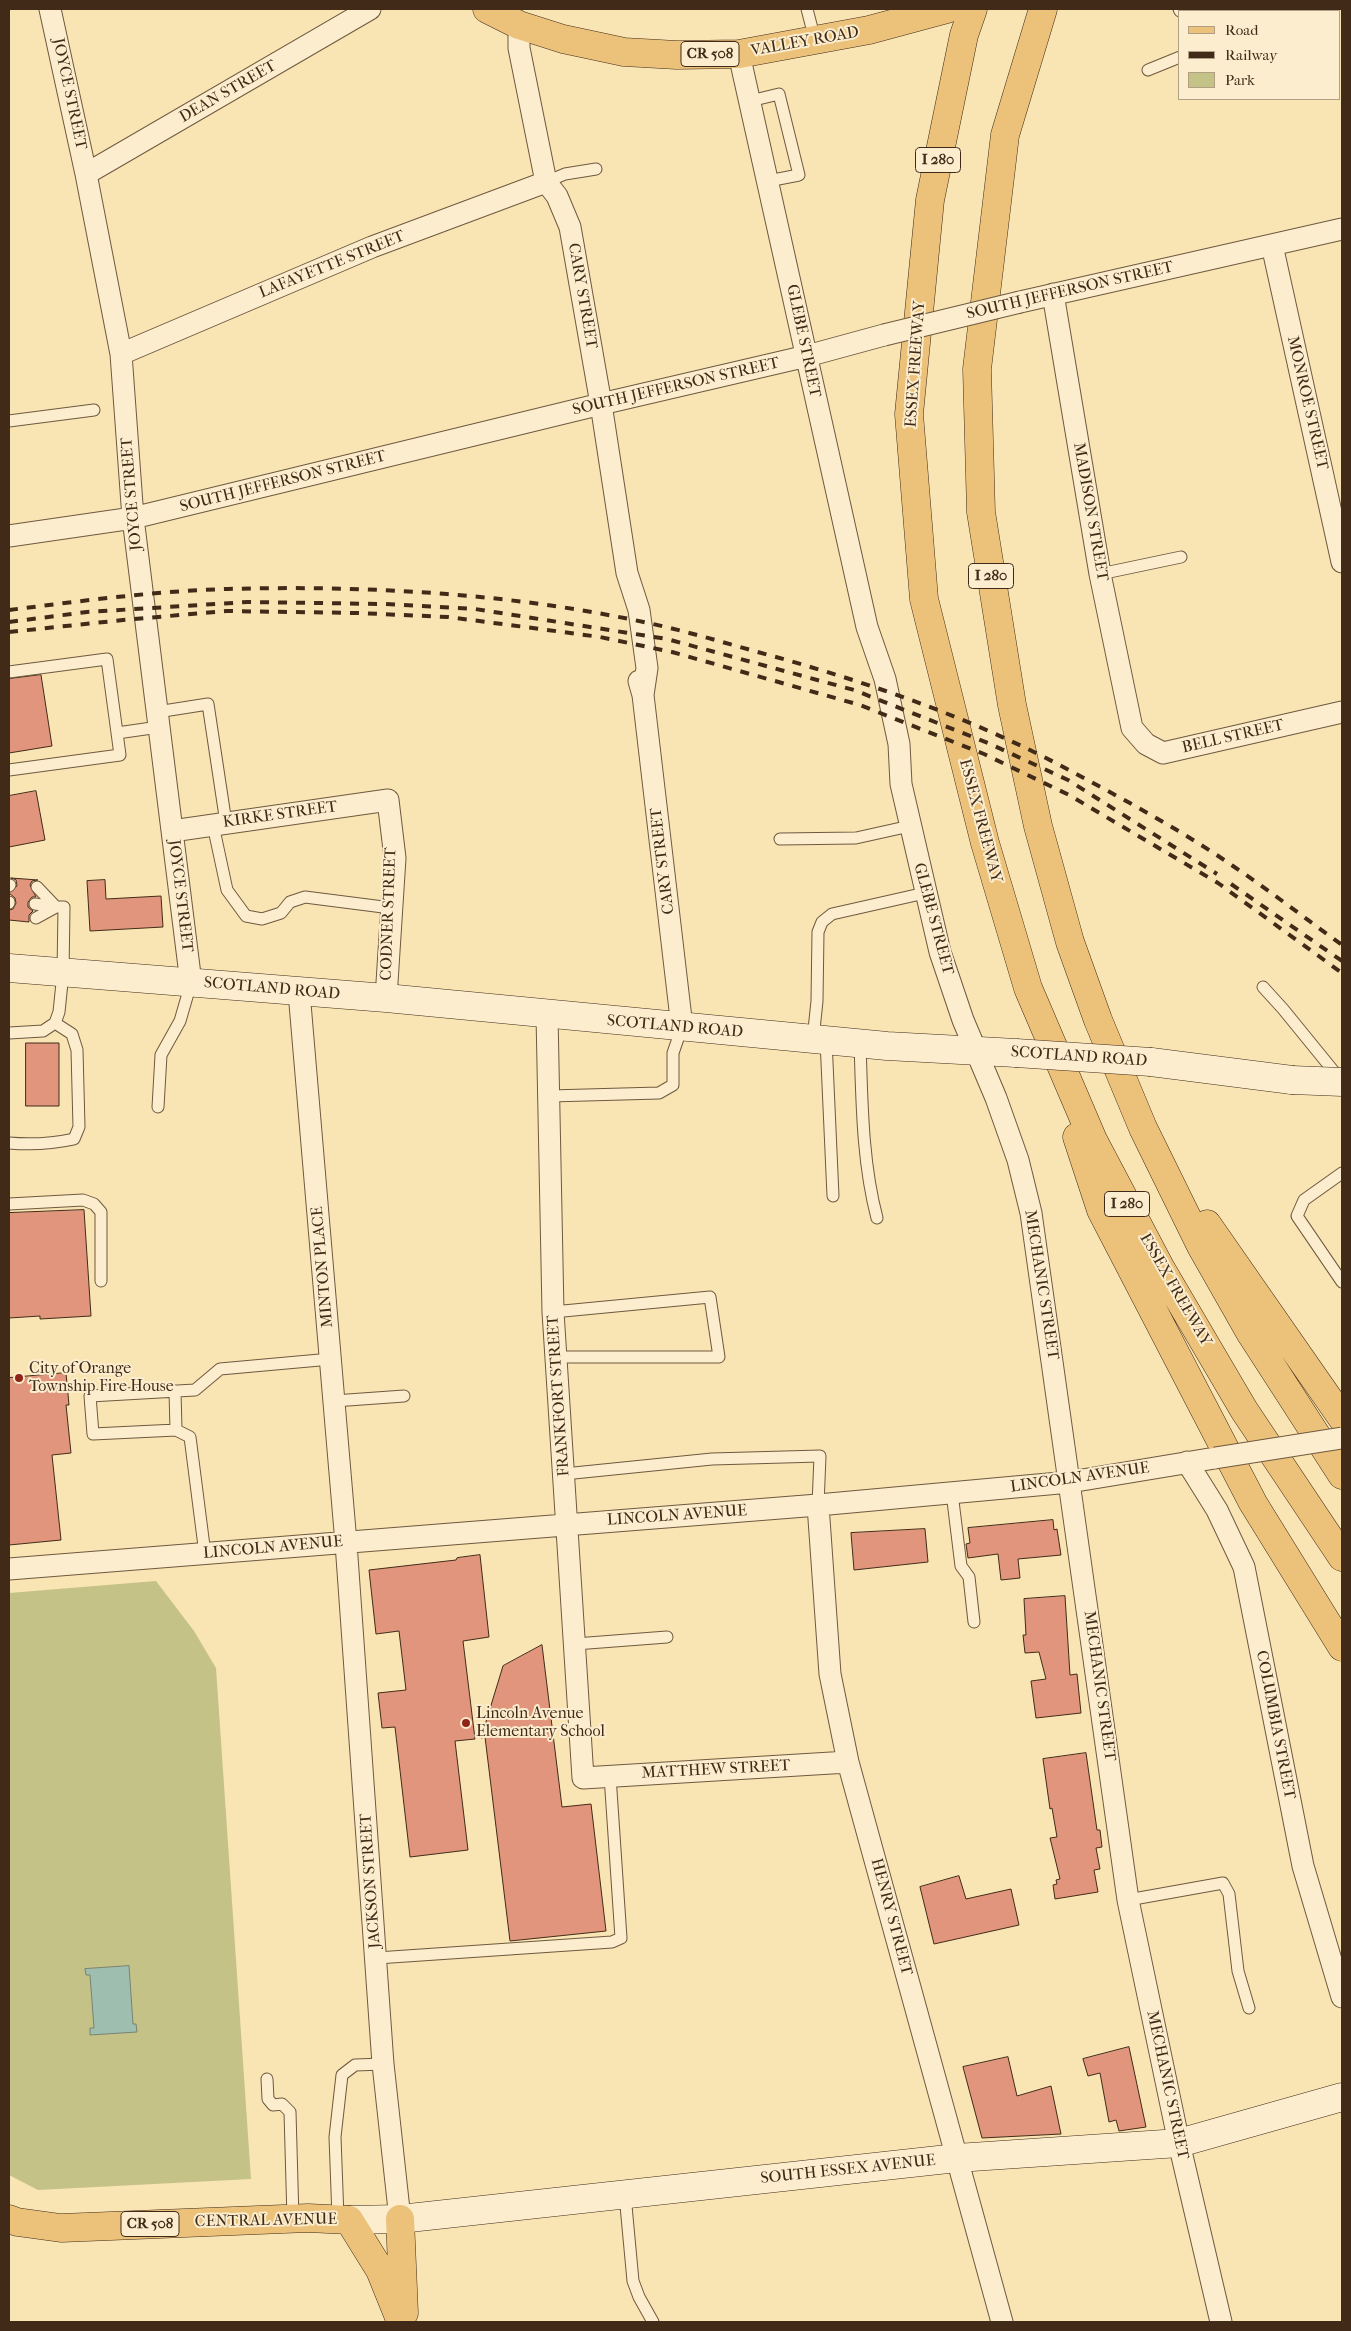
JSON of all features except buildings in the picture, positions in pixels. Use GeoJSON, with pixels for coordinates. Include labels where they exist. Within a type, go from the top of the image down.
{"type":"FeatureCollection","features":[{"type":"Feature","properties":{"kind":"main road","name":"VALLEY ROAD"},"geometry":{"type":"LineString","coordinates":[[487,9],[519,25],[562,39],[624,52],[677,55],[739,54],[815,40],[941,11]]}},
{"type":"Feature","properties":{"kind":"main road"},"geometry":{"type":"LineString","coordinates":[[964,35],[967,9]]}},
{"type":"Feature","properties":{"kind":"main road","name":"ESSEX FREEWAY"},"geometry":{"type":"LineString","coordinates":[[973,9],[964,35],[930,200],[909,414],[924,599],[985,843],[1028,988],[1093,1140],[1160,1267],[1244,1410],[1342,1557]]}},
{"type":"Feature","properties":{"kind":"main road","name":"I 280"},"geometry":{"type":"LineString","coordinates":[[1043,9],[1005,135],[977,369],[981,512],[1012,705],[1038,826],[1070,942],[1098,1020],[1143,1128],[1201,1246],[1246,1326],[1342,1475]]}},
{"type":"Feature","properties":{"kind":"main road","name":"SCOTLAND ROAD"},"geometry":{"type":"LineString","coordinates":[[9,968],[386,998],[820,1040],[1151,1062],[1292,1080],[1342,1082]]}},
{"type":"Feature","properties":{"kind":"main road"},"geometry":{"type":"LineString","coordinates":[[1028,988],[1101,1210],[1253,1503],[1342,1647]]}},
{"type":"Feature","properties":{"kind":"main road"},"geometry":{"type":"LineString","coordinates":[[1143,1128],[1342,1418]]}},
{"type":"Feature","properties":{"kind":"main road","name":"SOUTH ESSEX AVENUE"},"geometry":{"type":"LineString","coordinates":[[344,2219],[400,2219],[957,2158],[1179,2143],[1342,2097]]}},
{"type":"Feature","properties":{"kind":"main road","name":"CENTRAL AVENUE"},"geometry":{"type":"LineString","coordinates":[[9,2219],[17,2222],[61,2228],[293,2219],[344,2219],[380,2270],[402,2322]]}},
{"type":"Feature","properties":{"kind":"main road"},"geometry":{"type":"LineString","coordinates":[[400,2219],[402,2322]]}},
{"type":"Feature","properties":{"kind":"street","name":"JOYCE STREET"},"geometry":{"type":"LineString","coordinates":[[50,9],[86,174],[121,354],[133,518],[191,983]]}},
{"type":"Feature","properties":{"kind":"street","name":"DEAN STREET"},"geometry":{"type":"LineString","coordinates":[[86,174],[370,9]]}},
{"type":"Feature","properties":{"kind":"street","name":"CARY STREET"},"geometry":{"type":"LineString","coordinates":[[519,25],[519,48],[546,182],[557,196],[570,227],[601,404],[627,573],[626,610],[633,665],[643,695],[682,1027]]}},
{"type":"Feature","properties":{"kind":"street","name":"GLEBE STREET"},"geometry":{"type":"LineString","coordinates":[[739,54],[867,628],[885,679],[899,744],[901,784],[924,893],[940,952],[976,1051]]}},
{"type":"Feature","properties":{"kind":"street","name":"LAFAYETTE STREET"},"geometry":{"type":"LineString","coordinates":[[121,354],[372,247],[546,182]]}},
{"type":"Feature","properties":{"kind":"street","name":"SOUTH JEFFERSON STREET"},"geometry":{"type":"LineString","coordinates":[[9,536],[133,518],[807,356],[1020,302],[1342,229]]}},
{"type":"Feature","properties":{"kind":"street","name":"MONROE STREET"},"geometry":{"type":"LineString","coordinates":[[1272,245],[1342,562]]}},
{"type":"Feature","properties":{"kind":"street","name":"MADISON STREET"},"geometry":{"type":"LineString","coordinates":[[1054,294],[1100,574],[1132,728]]}},
{"type":"Feature","properties":{"kind":"street","name":"BELL STREET"},"geometry":{"type":"LineString","coordinates":[[1132,728],[1146,744],[1164,753],[1342,712]]}},
{"type":"Feature","properties":{"kind":"street","name":"KIRKE STREET"},"geometry":{"type":"LineString","coordinates":[[172,831],[388,800]]}},
{"type":"Feature","properties":{"kind":"street","name":"CODNER STREET"},"geometry":{"type":"LineString","coordinates":[[386,998],[390,908],[395,858],[388,800]]}},
{"type":"Feature","properties":{"kind":"street","name":"MINTON PLACE"},"geometry":{"type":"LineString","coordinates":[[299,992],[346,1542]]}},
{"type":"Feature","properties":{"kind":"street","name":"FRANKFORT STREET"},"geometry":{"type":"LineString","coordinates":[[547,1015],[553,1312],[583,1778]]}},
{"type":"Feature","properties":{"kind":"street","name":"MECHANIC STREET"},"geometry":{"type":"LineString","coordinates":[[976,1051],[996,1098],[1018,1160],[1031,1213],[1128,1900],[1179,2143],[1222,2322]]}},
{"type":"Feature","properties":{"kind":"street","name":"LINCOLN AVENUE"},"geometry":{"type":"LineString","coordinates":[[9,1569],[818,1505],[1070,1482],[1342,1438]]}},
{"type":"Feature","properties":{"kind":"street","name":"COLUMBIA STREET"},"geometry":{"type":"LineString","coordinates":[[1187,1462],[1217,1510],[1244,1567],[1303,1866],[1342,1997]]}},
{"type":"Feature","properties":{"kind":"street","name":"HENRY STREET"},"geometry":{"type":"LineString","coordinates":[[818,1505],[830,1674],[848,1762],[1002,2322]]}},
{"type":"Feature","properties":{"kind":"street","name":"JACKSON STREET"},"geometry":{"type":"LineString","coordinates":[[346,1542],[377,1958],[383,2064],[400,2219]]}},
{"type":"Feature","properties":{"kind":"street","name":"MATTHEW STREET"},"geometry":{"type":"LineString","coordinates":[[583,1778],[848,1762]]}},
{"type":"Feature","properties":{"kind":"lane"},"geometry":{"type":"LineString","coordinates":[[807,9],[815,40]]}},
{"type":"Feature","properties":{"kind":"lane"},"geometry":{"type":"LineString","coordinates":[[1148,70],[1178,58]]}},
{"type":"Feature","properties":{"kind":"lane"},"geometry":{"type":"LineString","coordinates":[[750,101],[779,94],[799,175],[768,182]]}},
{"type":"Feature","properties":{"kind":"lane"},"geometry":{"type":"LineString","coordinates":[[546,182],[566,174],[596,169]]}},
{"type":"Feature","properties":{"kind":"lane"},"geometry":{"type":"LineString","coordinates":[[9,421],[94,410]]}},
{"type":"Feature","properties":{"kind":"lane"},"geometry":{"type":"LineString","coordinates":[[1100,574],[1181,557]]}},
{"type":"Feature","properties":{"kind":"lane"},"geometry":{"type":"LineString","coordinates":[[9,672],[107,659],[120,755],[9,770]]}},
{"type":"Feature","properties":{"kind":"lane"},"geometry":{"type":"LineString","coordinates":[[117,733],[208,704],[227,890],[246,916],[262,919],[281,913],[290,902],[306,897],[390,908]]}},
{"type":"Feature","properties":{"kind":"lane"},"geometry":{"type":"LineString","coordinates":[[780,839],[856,838],[910,826]]}},
{"type":"Feature","properties":{"kind":"lane"},"geometry":{"type":"LineString","coordinates":[[37,887],[56,906]]}},
{"type":"Feature","properties":{"kind":"lane"},"geometry":{"type":"LineString","coordinates":[[833,1196],[817,1001],[818,932],[822,922],[832,914],[924,893]]}},
{"type":"Feature","properties":{"kind":"lane"},"geometry":{"type":"LineString","coordinates":[[9,1033],[43,1031],[55,1023],[59,1012],[63,973],[64,907],[35,904]]}},
{"type":"Feature","properties":{"kind":"lane"},"geometry":{"type":"LineString","coordinates":[[36,918],[56,906]]}},
{"type":"Feature","properties":{"kind":"lane"},"geometry":{"type":"LineString","coordinates":[[158,1107],[160,1055],[180,1021],[191,983]]}},
{"type":"Feature","properties":{"kind":"lane"},"geometry":{"type":"LineString","coordinates":[[1262,987],[1283,1009],[1342,1082]]}},
{"type":"Feature","properties":{"kind":"lane"},"geometry":{"type":"LineString","coordinates":[[9,1143],[40,1145],[61,1142],[74,1138],[79,1127],[77,1050],[72,1034],[55,1023]]}},
{"type":"Feature","properties":{"kind":"lane"},"geometry":{"type":"LineString","coordinates":[[550,1096],[659,1093],[673,1085],[673,1054],[682,1027]]}},
{"type":"Feature","properties":{"kind":"lane"},"geometry":{"type":"LineString","coordinates":[[860,1043],[862,1105],[870,1191],[876,1218]]}},
{"type":"Feature","properties":{"kind":"lane"},"geometry":{"type":"LineString","coordinates":[[1342,1172],[1304,1200],[1297,1216],[1342,1282]]}},
{"type":"Feature","properties":{"kind":"lane"},"geometry":{"type":"LineString","coordinates":[[9,1204],[83,1200],[94,1204],[101,1212],[101,1281]]}},
{"type":"Feature","properties":{"kind":"lane"},"geometry":{"type":"LineString","coordinates":[[553,1312],[710,1297],[719,1357],[556,1356]]}},
{"type":"Feature","properties":{"kind":"lane"},"geometry":{"type":"LineString","coordinates":[[205,1554],[190,1437],[176,1430],[93,1434],[90,1396],[195,1390],[220,1369],[330,1359]]}},
{"type":"Feature","properties":{"kind":"lane"},"geometry":{"type":"LineString","coordinates":[[176,1391],[176,1430]]}},
{"type":"Feature","properties":{"kind":"lane"},"geometry":{"type":"LineString","coordinates":[[334,1401],[404,1396]]}},
{"type":"Feature","properties":{"kind":"lane"},"geometry":{"type":"LineString","coordinates":[[564,1474],[712,1460],[820,1456],[818,1505]]}},
{"type":"Feature","properties":{"kind":"lane"},"geometry":{"type":"LineString","coordinates":[[952,1493],[961,1566],[969,1577],[974,1622]]}},
{"type":"Feature","properties":{"kind":"lane"},"geometry":{"type":"LineString","coordinates":[[575,1644],[667,1637]]}},
{"type":"Feature","properties":{"kind":"lane"},"geometry":{"type":"LineString","coordinates":[[377,1958],[612,1942],[621,1938],[610,1776]]}},
{"type":"Feature","properties":{"kind":"lane"},"geometry":{"type":"LineString","coordinates":[[1128,1900],[1223,1883],[1228,1894],[1238,1971],[1249,2008]]}},
{"type":"Feature","properties":{"kind":"lane"},"geometry":{"type":"LineString","coordinates":[[344,2219],[335,2137],[342,2075],[355,2065],[383,2064]]}},
{"type":"Feature","properties":{"kind":"lane"},"geometry":{"type":"LineString","coordinates":[[267,2079],[268,2099],[273,2105],[282,2104],[290,2112],[293,2219]]}},
{"type":"Feature","properties":{"kind":"lane"},"geometry":{"type":"LineString","coordinates":[[625,2194],[633,2281],[639,2297],[653,2322]]}},
{"type":"Feature","properties":{"kind":"green space"},"geometry":{"type":"Polygon","coordinates":[[[156,1581],[194,1631],[216,1668],[251,2179],[38,2190],[9,2175],[9,1593],[156,1581]]]}},
{"type":"Feature","properties":{"kind":"shaded area"},"geometry":{"type":"Polygon","coordinates":[[[129,1966],[133,2024],[136,2024],[137,2032],[90,2035],[90,2028],[94,2028],[90,1975],[86,1975],[85,1969],[129,1966]]]}},
{"type":"Feature","properties":{"kind":"railway"},"geometry":{"type":"LineString","coordinates":[[9,610],[173,592],[228,589],[338,589],[448,594],[503,599],[612,616],[680,630],[851,679],[961,719],[1032,751],[1130,803],[1193,840],[1247,876],[1342,945]]}},
{"type":"Feature","properties":{"kind":"railway"},"geometry":{"type":"LineString","coordinates":[[9,622],[87,612],[248,602],[384,604],[475,609],[667,639],[854,690],[988,743],[1068,780],[1217,874]]}},
{"type":"Feature","properties":{"kind":"railway"},"geometry":{"type":"LineString","coordinates":[[9,632],[226,611],[358,613],[448,617],[600,637],[672,652],[860,705],[984,754],[1069,795],[1218,883],[1342,973]]}},
{"type":"Feature","properties":{"kind":"railway"},"geometry":{"type":"LineString","coordinates":[[1231,884],[1342,961]]}},
{"type":"Feature","properties":{"kind":"place","name":"City of Orange Township Fire House"},"geometry":{"type":"Point","coordinates":[19,1378]}},
{"type":"Feature","properties":{"kind":"place","name":"Lincoln Avenue Elementary School"},"geometry":{"type":"Point","coordinates":[466,1723]}}]}
